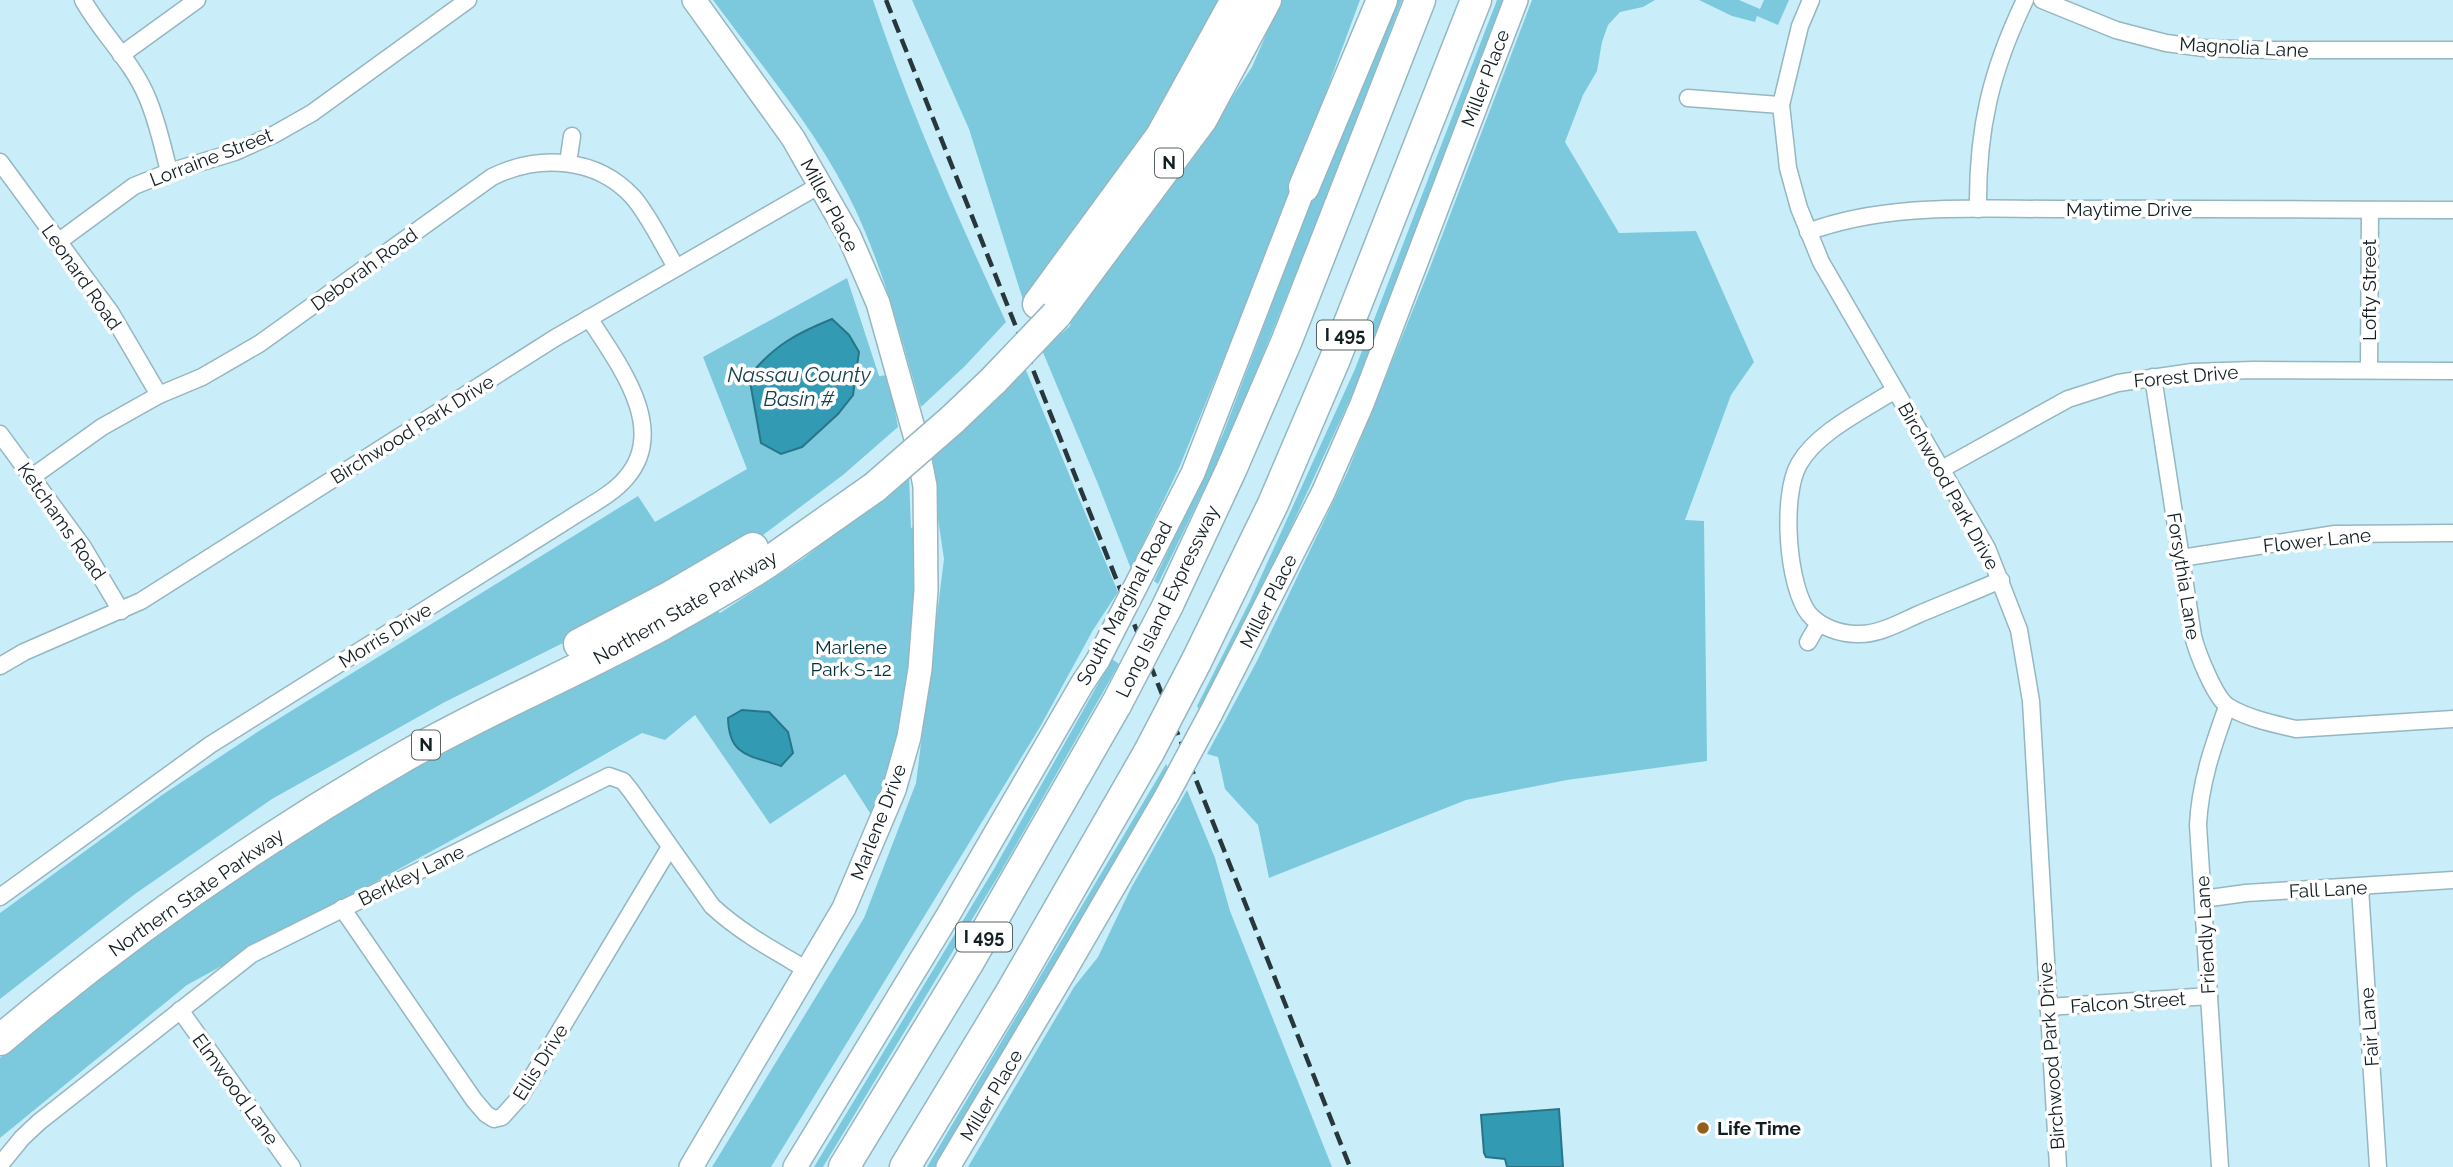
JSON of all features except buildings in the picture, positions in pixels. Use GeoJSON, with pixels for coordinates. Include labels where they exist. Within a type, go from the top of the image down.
{"type":"FeatureCollection","features":[{"type":"Feature","properties":{"kind":"highway","name":"Northern State Parkway"},"geometry":{"type":"LineString","coordinates":[[1047,310],[1161,136],[1236,0]]}},
{"type":"Feature","properties":{"kind":"highway","name":"Northern State Parkway"},"geometry":{"type":"LineString","coordinates":[[0,1040],[71,981],[180,900],[276,834],[409,754],[660,626],[724,589],[766,563],[873,476],[946,413],[1047,310],[1202,119],[1266,0]]}},
{"type":"Feature","properties":{"kind":"highway"},"geometry":{"type":"LineString","coordinates":[[1304,187],[1382,0]]}},
{"type":"Feature","properties":{"kind":"highway","name":"Long Island Expressway"},"geometry":{"type":"LineString","coordinates":[[844,1167],[967,965],[1117,703],[1168,605],[1282,352],[1420,0]]}},
{"type":"Feature","properties":{"kind":"highway","name":"I 495"},"geometry":{"type":"LineString","coordinates":[[905,1167],[1018,980],[1149,752],[1196,662],[1273,504],[1335,359],[1476,0]]}},
{"type":"Feature","properties":{"kind":"highway","name":"Northern State Parkway"},"geometry":{"type":"LineString","coordinates":[[0,1014],[129,913],[267,817],[387,746],[671,596],[873,476]]}},
{"type":"Feature","properties":{"kind":"main road","name":"Miller Place"},"geometry":{"type":"LineString","coordinates":[[694,0],[793,138],[849,236],[878,303],[915,435]]}},
{"type":"Feature","properties":{"kind":"main road","name":"South Marginal Road"},"geometry":{"type":"LineString","coordinates":[[795,1167],[947,917],[1098,660],[1198,462],[1373,0]]}},
{"type":"Feature","properties":{"kind":"main road","name":"Miller Place"},"geometry":{"type":"LineString","coordinates":[[948,1167],[1167,795],[1323,493],[1362,404],[1516,0]]}},
{"type":"Feature","properties":{"kind":"main road","name":"Marlene Drive"},"geometry":{"type":"LineString","coordinates":[[691,1167],[844,908],[894,790],[909,737],[920,669],[926,590],[925,486],[915,435]]}},
{"type":"Feature","properties":{"kind":"street"},"geometry":{"type":"LineString","coordinates":[[83,0],[147,97],[169,172]]}},
{"type":"Feature","properties":{"kind":"street"},"geometry":{"type":"LineString","coordinates":[[121,55],[197,0]]}},
{"type":"Feature","properties":{"kind":"street","name":"Lorraine Street"},"geometry":{"type":"LineString","coordinates":[[58,242],[134,186],[169,172],[235,152],[312,113],[468,0]]}},
{"type":"Feature","properties":{"kind":"street","name":"Birchwood Park Drive"},"geometry":{"type":"LineString","coordinates":[[1811,0],[1800,26],[1781,105],[1788,168],[1808,232],[1821,262],[1987,548],[2019,630],[2031,701],[2058,1167]]}},
{"type":"Feature","properties":{"kind":"street"},"geometry":{"type":"LineString","coordinates":[[1978,209],[1980,138],[1986,102],[2005,41],[2025,0]]}},
{"type":"Feature","properties":{"kind":"street","name":"Magnolia Lane"},"geometry":{"type":"LineString","coordinates":[[2042,0],[2116,30],[2165,43],[2204,48],[2453,50]]}},
{"type":"Feature","properties":{"kind":"street"},"geometry":{"type":"LineString","coordinates":[[1688,98],[1781,105]]}},
{"type":"Feature","properties":{"kind":"street"},"geometry":{"type":"LineString","coordinates":[[568,163],[572,136]]}},
{"type":"Feature","properties":{"kind":"street","name":"Leonard Road"},"geometry":{"type":"LineString","coordinates":[[0,162],[111,313],[159,395]]}},
{"type":"Feature","properties":{"kind":"street","name":"Deborah Road"},"geometry":{"type":"LineString","coordinates":[[32,477],[103,427],[159,395],[202,377],[259,344],[492,177],[513,167],[568,163],[602,174],[633,197],[676,267]]}},
{"type":"Feature","properties":{"kind":"street","name":"Birchwood Park Drive"},"geometry":{"type":"LineString","coordinates":[[0,666],[24,652],[141,601],[589,318],[821,185]]}},
{"type":"Feature","properties":{"kind":"street","name":"Lofty Street"},"geometry":{"type":"LineString","coordinates":[[2369,370],[2370,210]]}},
{"type":"Feature","properties":{"kind":"street","name":"Maytime Drive"},"geometry":{"type":"LineString","coordinates":[[1808,232],[1831,223],[1863,216],[1912,211],[2453,210]]}},
{"type":"Feature","properties":{"kind":"street","name":"Morris Drive"},"geometry":{"type":"LineString","coordinates":[[1,895],[210,745],[569,519],[627,478],[640,449],[640,410],[631,386],[589,318]]}},
{"type":"Feature","properties":{"kind":"street","name":"Forest Drive"},"geometry":{"type":"LineString","coordinates":[[1940,470],[2067,399],[2093,389],[2153,377],[2253,370],[2453,370]]}},
{"type":"Feature","properties":{"kind":"street","name":"Forsythia Lane"},"geometry":{"type":"LineString","coordinates":[[2153,377],[2197,654],[2227,706]]}},
{"type":"Feature","properties":{"kind":"street"},"geometry":{"type":"LineString","coordinates":[[1895,390],[1815,442],[1794,474],[1789,491],[1788,518],[1796,585],[1808,612],[1819,623],[1833,630],[1857,634],[1883,629],[2001,580]]}},
{"type":"Feature","properties":{"kind":"street","name":"Ketchams Road"},"geometry":{"type":"LineString","coordinates":[[0,434],[83,547],[121,611]]}},
{"type":"Feature","properties":{"kind":"street","name":"Flower Lane"},"geometry":{"type":"LineString","coordinates":[[2181,558],[2335,534],[2453,533]]}},
{"type":"Feature","properties":{"kind":"street"},"geometry":{"type":"LineString","coordinates":[[1808,642],[1819,623]]}},
{"type":"Feature","properties":{"kind":"street"},"geometry":{"type":"LineString","coordinates":[[2227,706],[2271,724],[2297,729],[2453,719]]}},
{"type":"Feature","properties":{"kind":"street","name":"Friendly Lane"},"geometry":{"type":"LineString","coordinates":[[2220,1167],[2198,825],[2199,800],[2209,757],[2227,706]]}},
{"type":"Feature","properties":{"kind":"street","name":"Berkley Lane"},"geometry":{"type":"LineString","coordinates":[[3,1165],[22,1138],[39,1122],[252,954],[609,776],[623,780],[712,906],[728,921],[809,971]]}},
{"type":"Feature","properties":{"kind":"street","name":"Ellis Drive"},"geometry":{"type":"LineString","coordinates":[[342,908],[474,1100],[494,1119],[502,1117],[520,1097],[670,846]]}},
{"type":"Feature","properties":{"kind":"street","name":"Fall Lane"},"geometry":{"type":"LineString","coordinates":[[2203,899],[2246,893],[2360,888],[2453,880]]}},
{"type":"Feature","properties":{"kind":"street","name":"Fair Lane"},"geometry":{"type":"LineString","coordinates":[[2360,888],[2378,1167]]}},
{"type":"Feature","properties":{"kind":"street","name":"Falcon Street"},"geometry":{"type":"LineString","coordinates":[[2048,1007],[2208,996]]}},
{"type":"Feature","properties":{"kind":"street","name":"Elmwood Lane"},"geometry":{"type":"LineString","coordinates":[[180,1010],[292,1167]]}},
{"type":"Feature","properties":{"kind":"green space"},"geometry":{"type":"Polygon","coordinates":[[[713,0],[873,0],[935,163],[1006,322],[965,366],[921,407],[876,259],[842,183],[790,102],[713,0]]]}},
{"type":"Feature","properties":{"kind":"green space"},"geometry":{"type":"Polygon","coordinates":[[[912,0],[1222,0],[1148,140],[1024,303],[969,129],[912,0]]]}},
{"type":"Feature","properties":{"kind":"green space"},"geometry":{"type":"Polygon","coordinates":[[[1281,0],[1360,0],[1262,265],[1179,468],[1131,569],[1042,350],[1070,326],[1071,312],[1190,162],[1252,67],[1281,0]]]}},
{"type":"Feature","properties":{"kind":"green space"},"geometry":{"type":"Polygon","coordinates":[[[1393,0],[1402,0],[1321,212],[1229,438],[1158,584],[1154,581],[1223,434],[1353,90],[1393,0]]]}},
{"type":"Feature","properties":{"kind":"green space"},"geometry":{"type":"Polygon","coordinates":[[[1497,0],[1505,0],[1362,373],[1254,608],[1200,711],[1197,706],[1249,603],[1355,369],[1497,0]]]}},
{"type":"Feature","properties":{"kind":"green space"},"geometry":{"type":"Polygon","coordinates":[[[1532,0],[1655,0],[1643,7],[1620,12],[1608,25],[1597,71],[1583,95],[1565,142],[1619,233],[1696,231],[1754,362],[1731,395],[1685,520],[1704,521],[1707,761],[1567,780],[1466,800],[1269,878],[1258,825],[1225,789],[1218,757],[1207,754],[1257,661],[1347,473],[1429,270],[1532,0]]]}},
{"type":"Feature","properties":{"kind":"green space"},"geometry":{"type":"Polygon","coordinates":[[[1699,0],[1739,0],[1760,9],[1764,0],[1789,0],[1778,25],[1757,16],[1755,22],[1732,16],[1699,0]]]}},
{"type":"Feature","properties":{"kind":"green space"},"geometry":{"type":"Polygon","coordinates":[[[847,278],[879,376],[888,375],[898,427],[843,475],[755,541],[627,611],[443,703],[272,799],[135,894],[0,999],[0,913],[162,795],[262,729],[638,496],[655,522],[747,469],[703,357],[847,278]]]}},
{"type":"Feature","properties":{"kind":"green space"},"geometry":{"type":"Polygon","coordinates":[[[1025,368],[1118,592],[1093,630],[1040,727],[771,1167],[712,1167],[864,918],[916,783],[944,559],[929,459],[987,409],[1025,368]]]}},
{"type":"Feature","properties":{"kind":"green space","name":"Marlene Park S-12"},"geometry":{"type":"Polygon","coordinates":[[[909,475],[911,528],[925,519],[920,669],[879,827],[845,774],[770,824],[695,715],[665,740],[642,733],[187,985],[0,1138],[0,1058],[17,1041],[224,883],[378,788],[716,610],[720,613],[804,558],[909,475]]]}},
{"type":"Feature","properties":{"kind":"green space"},"geometry":{"type":"Polygon","coordinates":[[[1112,659],[1119,664],[1000,873],[823,1167],[814,1167],[994,869],[1112,659]]]}},
{"type":"Feature","properties":{"kind":"green space"},"geometry":{"type":"Polygon","coordinates":[[[1166,764],[1169,771],[940,1167],[927,1167],[1166,764]]]}},
{"type":"Feature","properties":{"kind":"green space"},"geometry":{"type":"Polygon","coordinates":[[[1187,790],[1215,858],[1230,911],[1332,1167],[968,1167],[1074,987],[1098,957],[1131,888],[1187,790]]]}},
{"type":"Feature","properties":{"kind":"water","name":"Nassau County Basin #"},"geometry":{"type":"Polygon","coordinates":[[[832,319],[849,335],[859,352],[853,395],[838,414],[802,447],[781,454],[761,443],[749,376],[786,342],[832,319]]]}},
{"type":"Feature","properties":{"kind":"water"},"geometry":{"type":"Polygon","coordinates":[[[742,710],[769,712],[788,732],[793,753],[781,766],[743,752],[732,740],[728,718],[742,710]]]}},
{"type":"Feature","properties":{"kind":"water"},"geometry":{"type":"Polygon","coordinates":[[[1559,1109],[1563,1167],[1507,1167],[1505,1159],[1486,1157],[1481,1115],[1559,1109]]]}},
{"type":"Feature","properties":{"kind":"railway"},"geometry":{"type":"LineString","coordinates":[[886,0],[1350,1167]]}},
{"type":"Feature","properties":{"kind":"place","name":"Life Time"},"geometry":{"type":"Point","coordinates":[1703,1128]}}]}
